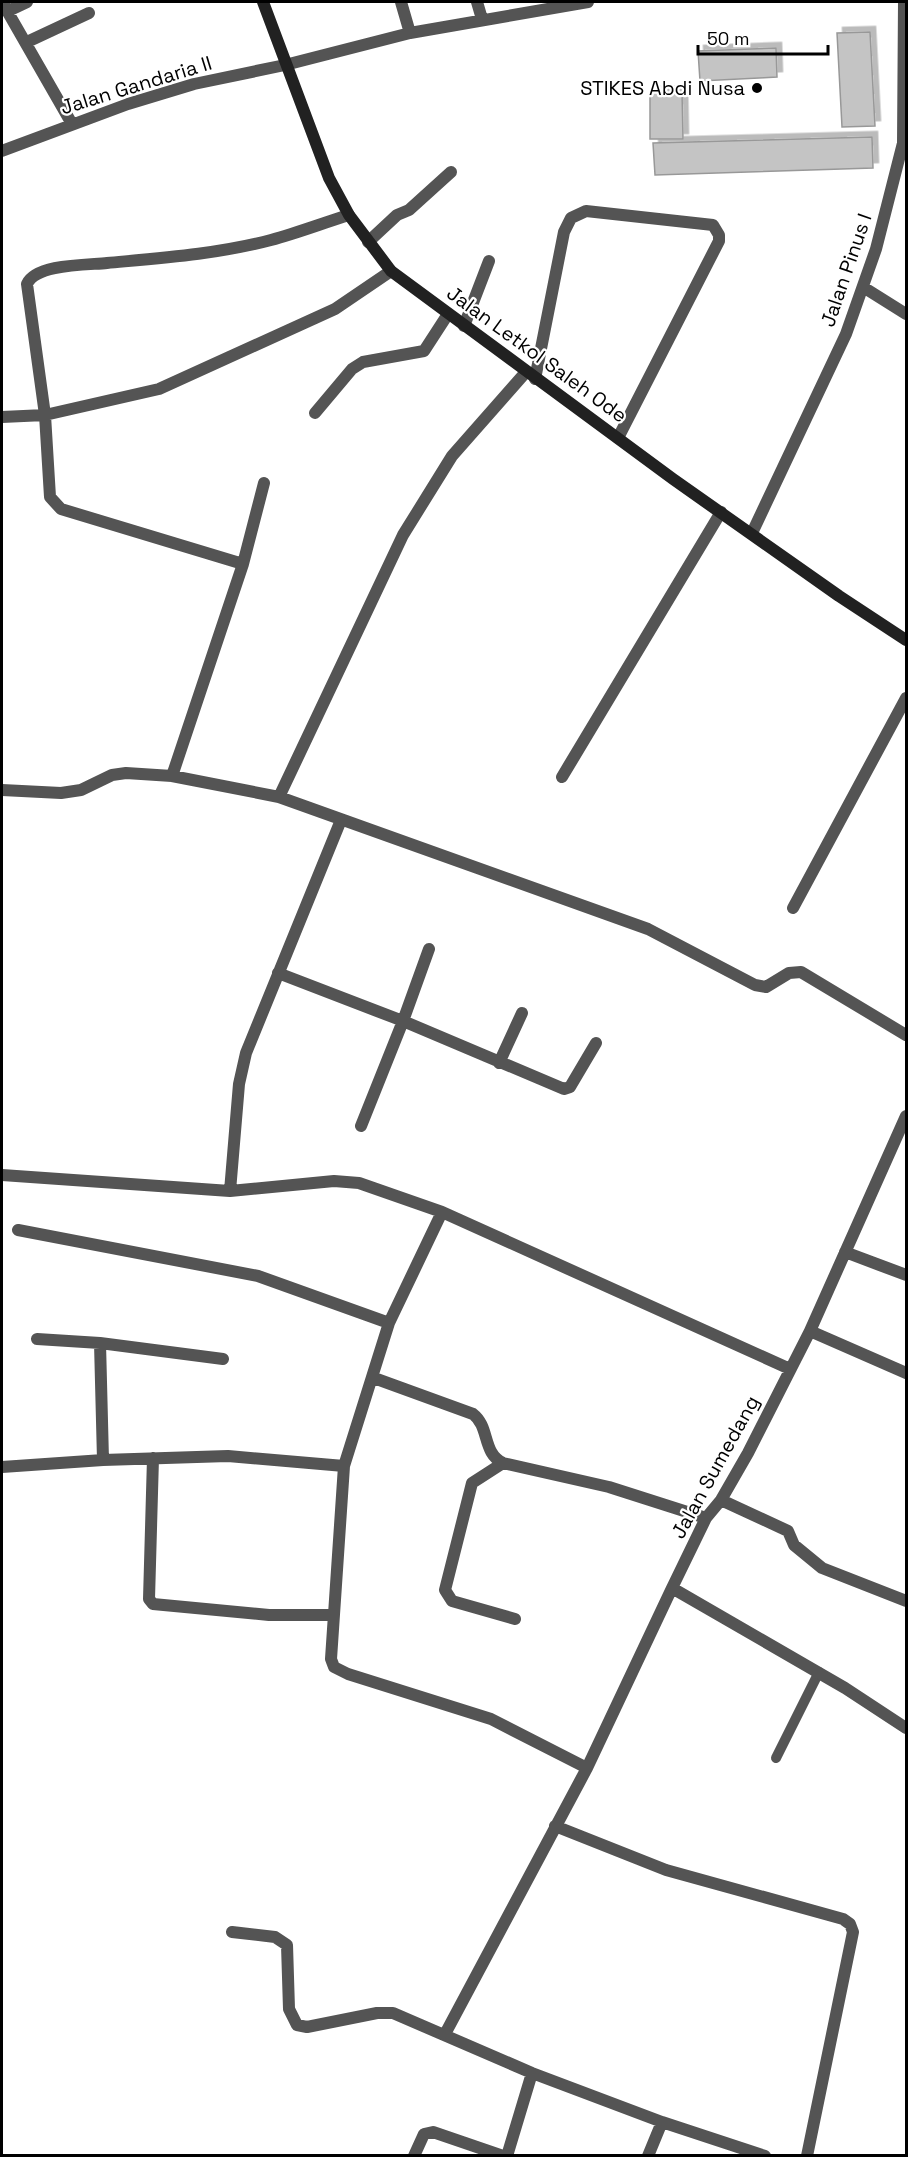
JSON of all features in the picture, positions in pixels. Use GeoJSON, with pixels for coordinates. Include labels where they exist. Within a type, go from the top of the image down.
{"type":"FeatureCollection","features":[{"type":"Feature","properties":{"kind":"street"},"geometry":{"type":"LineString","coordinates":[[27,2],[5,6],[72,124]]}},
{"type":"Feature","properties":{"kind":"street","name":"Jalan Letkol Saleh Ode"},"geometry":{"type":"LineString","coordinates":[[263,2],[328,178],[349,215],[391,271],[530,375],[721,512],[906,640]]}},
{"type":"Feature","properties":{"kind":"street"},"geometry":{"type":"LineString","coordinates":[[401,2],[410,33]]}},
{"type":"Feature","properties":{"kind":"street"},"geometry":{"type":"LineString","coordinates":[[477,2],[482,19]]}},
{"type":"Feature","properties":{"kind":"street","name":"Jalan Gandaria II"},"geometry":{"type":"LineString","coordinates":[[2,151],[72,124],[194,84],[285,65],[410,33],[588,2]]}},
{"type":"Feature","properties":{"kind":"street","name":"Jalan Pinus I"},"geometry":{"type":"LineString","coordinates":[[752,533],[846,334],[876,249],[903,143],[904,2]]}},
{"type":"Feature","properties":{"kind":"street"},"geometry":{"type":"LineString","coordinates":[[27,42],[89,13]]}},
{"type":"Feature","properties":{"kind":"street"},"geometry":{"type":"LineString","coordinates":[[368,242],[397,214],[409,210],[451,172]]}},
{"type":"Feature","properties":{"kind":"street"},"geometry":{"type":"LineString","coordinates":[[279,797],[403,535],[452,456],[530,375],[564,231],[571,218],[586,211],[713,225],[717,229],[719,241],[618,438]]}},
{"type":"Feature","properties":{"kind":"street"},"geometry":{"type":"LineString","coordinates":[[243,564],[61,509],[54,504],[50,497],[45,415],[27,284],[30,277],[58,267],[172,257],[269,240],[349,215]]}},
{"type":"Feature","properties":{"kind":"street"},"geometry":{"type":"LineString","coordinates":[[464,326],[489,261]]}},
{"type":"Feature","properties":{"kind":"street"},"geometry":{"type":"LineString","coordinates":[[2,417],[45,415],[159,388],[335,309],[391,271]]}},
{"type":"Feature","properties":{"kind":"street"},"geometry":{"type":"LineString","coordinates":[[863,287],[906,314]]}},
{"type":"Feature","properties":{"kind":"street"},"geometry":{"type":"LineString","coordinates":[[315,413],[352,369],[363,362],[424,351],[448,314]]}},
{"type":"Feature","properties":{"kind":"street"},"geometry":{"type":"LineString","coordinates":[[172,776],[243,564],[264,483]]}},
{"type":"Feature","properties":{"kind":"street"},"geometry":{"type":"LineString","coordinates":[[562,777],[721,512]]}},
{"type":"Feature","properties":{"kind":"street"},"geometry":{"type":"LineString","coordinates":[[793,908],[906,698]]}},
{"type":"Feature","properties":{"kind":"street"},"geometry":{"type":"LineString","coordinates":[[2,790],[61,793],[81,790],[112,775],[172,776],[279,797],[648,929],[760,987],[771,986],[794,971],[801,972],[906,1035]]}},
{"type":"Feature","properties":{"kind":"street"},"geometry":{"type":"LineString","coordinates":[[230,1191],[239,1084],[246,1053],[340,820]]}},
{"type":"Feature","properties":{"kind":"street"},"geometry":{"type":"LineString","coordinates":[[361,1126],[429,949]]}},
{"type":"Feature","properties":{"kind":"street"},"geometry":{"type":"LineString","coordinates":[[278,973],[403,1021],[564,1089],[570,1087],[596,1042]]}},
{"type":"Feature","properties":{"kind":"street"},"geometry":{"type":"LineString","coordinates":[[500,1063],[522,1013]]}},
{"type":"Feature","properties":{"kind":"street","name":"Jalan Sumedang"},"geometry":{"type":"LineString","coordinates":[[445,2034],[587,1768],[706,1518],[721,1500],[810,1331],[906,1116]]}},
{"type":"Feature","properties":{"kind":"street"},"geometry":{"type":"LineString","coordinates":[[2,1175],[230,1191],[347,1180],[442,1212],[790,1369]]}},
{"type":"Feature","properties":{"kind":"street"},"geometry":{"type":"LineString","coordinates":[[442,1212],[389,1323],[374,1378],[344,1466],[331,1659],[340,1670],[490,1719],[587,1768]]}},
{"type":"Feature","properties":{"kind":"street"},"geometry":{"type":"LineString","coordinates":[[18,1230],[258,1276],[389,1323]]}},
{"type":"Feature","properties":{"kind":"street"},"geometry":{"type":"LineString","coordinates":[[845,1252],[906,1275]]}},
{"type":"Feature","properties":{"kind":"street"},"geometry":{"type":"LineString","coordinates":[[810,1331],[906,1372]]}},
{"type":"Feature","properties":{"kind":"street"},"geometry":{"type":"LineString","coordinates":[[37,1339],[100,1342],[223,1359]]}},
{"type":"Feature","properties":{"kind":"street"},"geometry":{"type":"LineString","coordinates":[[100,1342],[103,1460]]}},
{"type":"Feature","properties":{"kind":"street"},"geometry":{"type":"LineString","coordinates":[[374,1378],[473,1414],[482,1425],[491,1454],[503,1463],[609,1487],[706,1518]]}},
{"type":"Feature","properties":{"kind":"street"},"geometry":{"type":"LineString","coordinates":[[2,1467],[103,1460],[228,1456],[344,1466]]}},
{"type":"Feature","properties":{"kind":"street"},"geometry":{"type":"LineString","coordinates":[[153,1458],[149,1599],[153,1604],[268,1615],[333,1615]]}},
{"type":"Feature","properties":{"kind":"street"},"geometry":{"type":"LineString","coordinates":[[503,1463],[472,1483],[445,1590],[452,1601],[515,1619]]}},
{"type":"Feature","properties":{"kind":"street"},"geometry":{"type":"LineString","coordinates":[[721,1500],[788,1531],[794,1545],[822,1568],[906,1601]]}},
{"type":"Feature","properties":{"kind":"street"},"geometry":{"type":"LineString","coordinates":[[672,1588],[819,1672],[906,1728]]}},
{"type":"Feature","properties":{"kind":"street"},"geometry":{"type":"LineString","coordinates":[[555,1826],[666,1870],[843,1919],[850,1924],[853,1932],[807,2156]]}},
{"type":"Feature","properties":{"kind":"street"},"geometry":{"type":"LineString","coordinates":[[232,1932],[275,1937],[287,1945],[289,2009],[297,2025],[307,2026],[387,2012],[445,2034],[532,2073],[662,2122],[765,2156]]}},
{"type":"Feature","properties":{"kind":"street"},"geometry":{"type":"LineString","coordinates":[[414,2156],[424,2134],[433,2132],[505,2156],[532,2073]]}},
{"type":"Feature","properties":{"kind":"street"},"geometry":{"type":"LineString","coordinates":[[648,2156],[662,2122]]}},
{"type":"Feature","properties":{"kind":"lane"},"geometry":{"type":"LineString","coordinates":[[776,1758],[819,1672]]}},
{"type":"Feature","properties":{"kind":"building"},"geometry":{"type":"Polygon","coordinates":[[[870,32],[875,126],[842,127],[837,33],[870,32]]]}},
{"type":"Feature","properties":{"kind":"building"},"geometry":{"type":"Polygon","coordinates":[[[776,48],[777,77],[700,81],[698,51],[776,48]]]}},
{"type":"Feature","properties":{"kind":"building"},"geometry":{"type":"Polygon","coordinates":[[[650,92],[682,92],[683,139],[650,139],[650,92]]]}},
{"type":"Feature","properties":{"kind":"building"},"geometry":{"type":"Polygon","coordinates":[[[872,137],[873,168],[655,175],[653,143],[872,137]]]}},
{"type":"Feature","properties":{"kind":"place","name":"STIKES Abdi Nusa"},"geometry":{"type":"Point","coordinates":[757,88]}}]}
